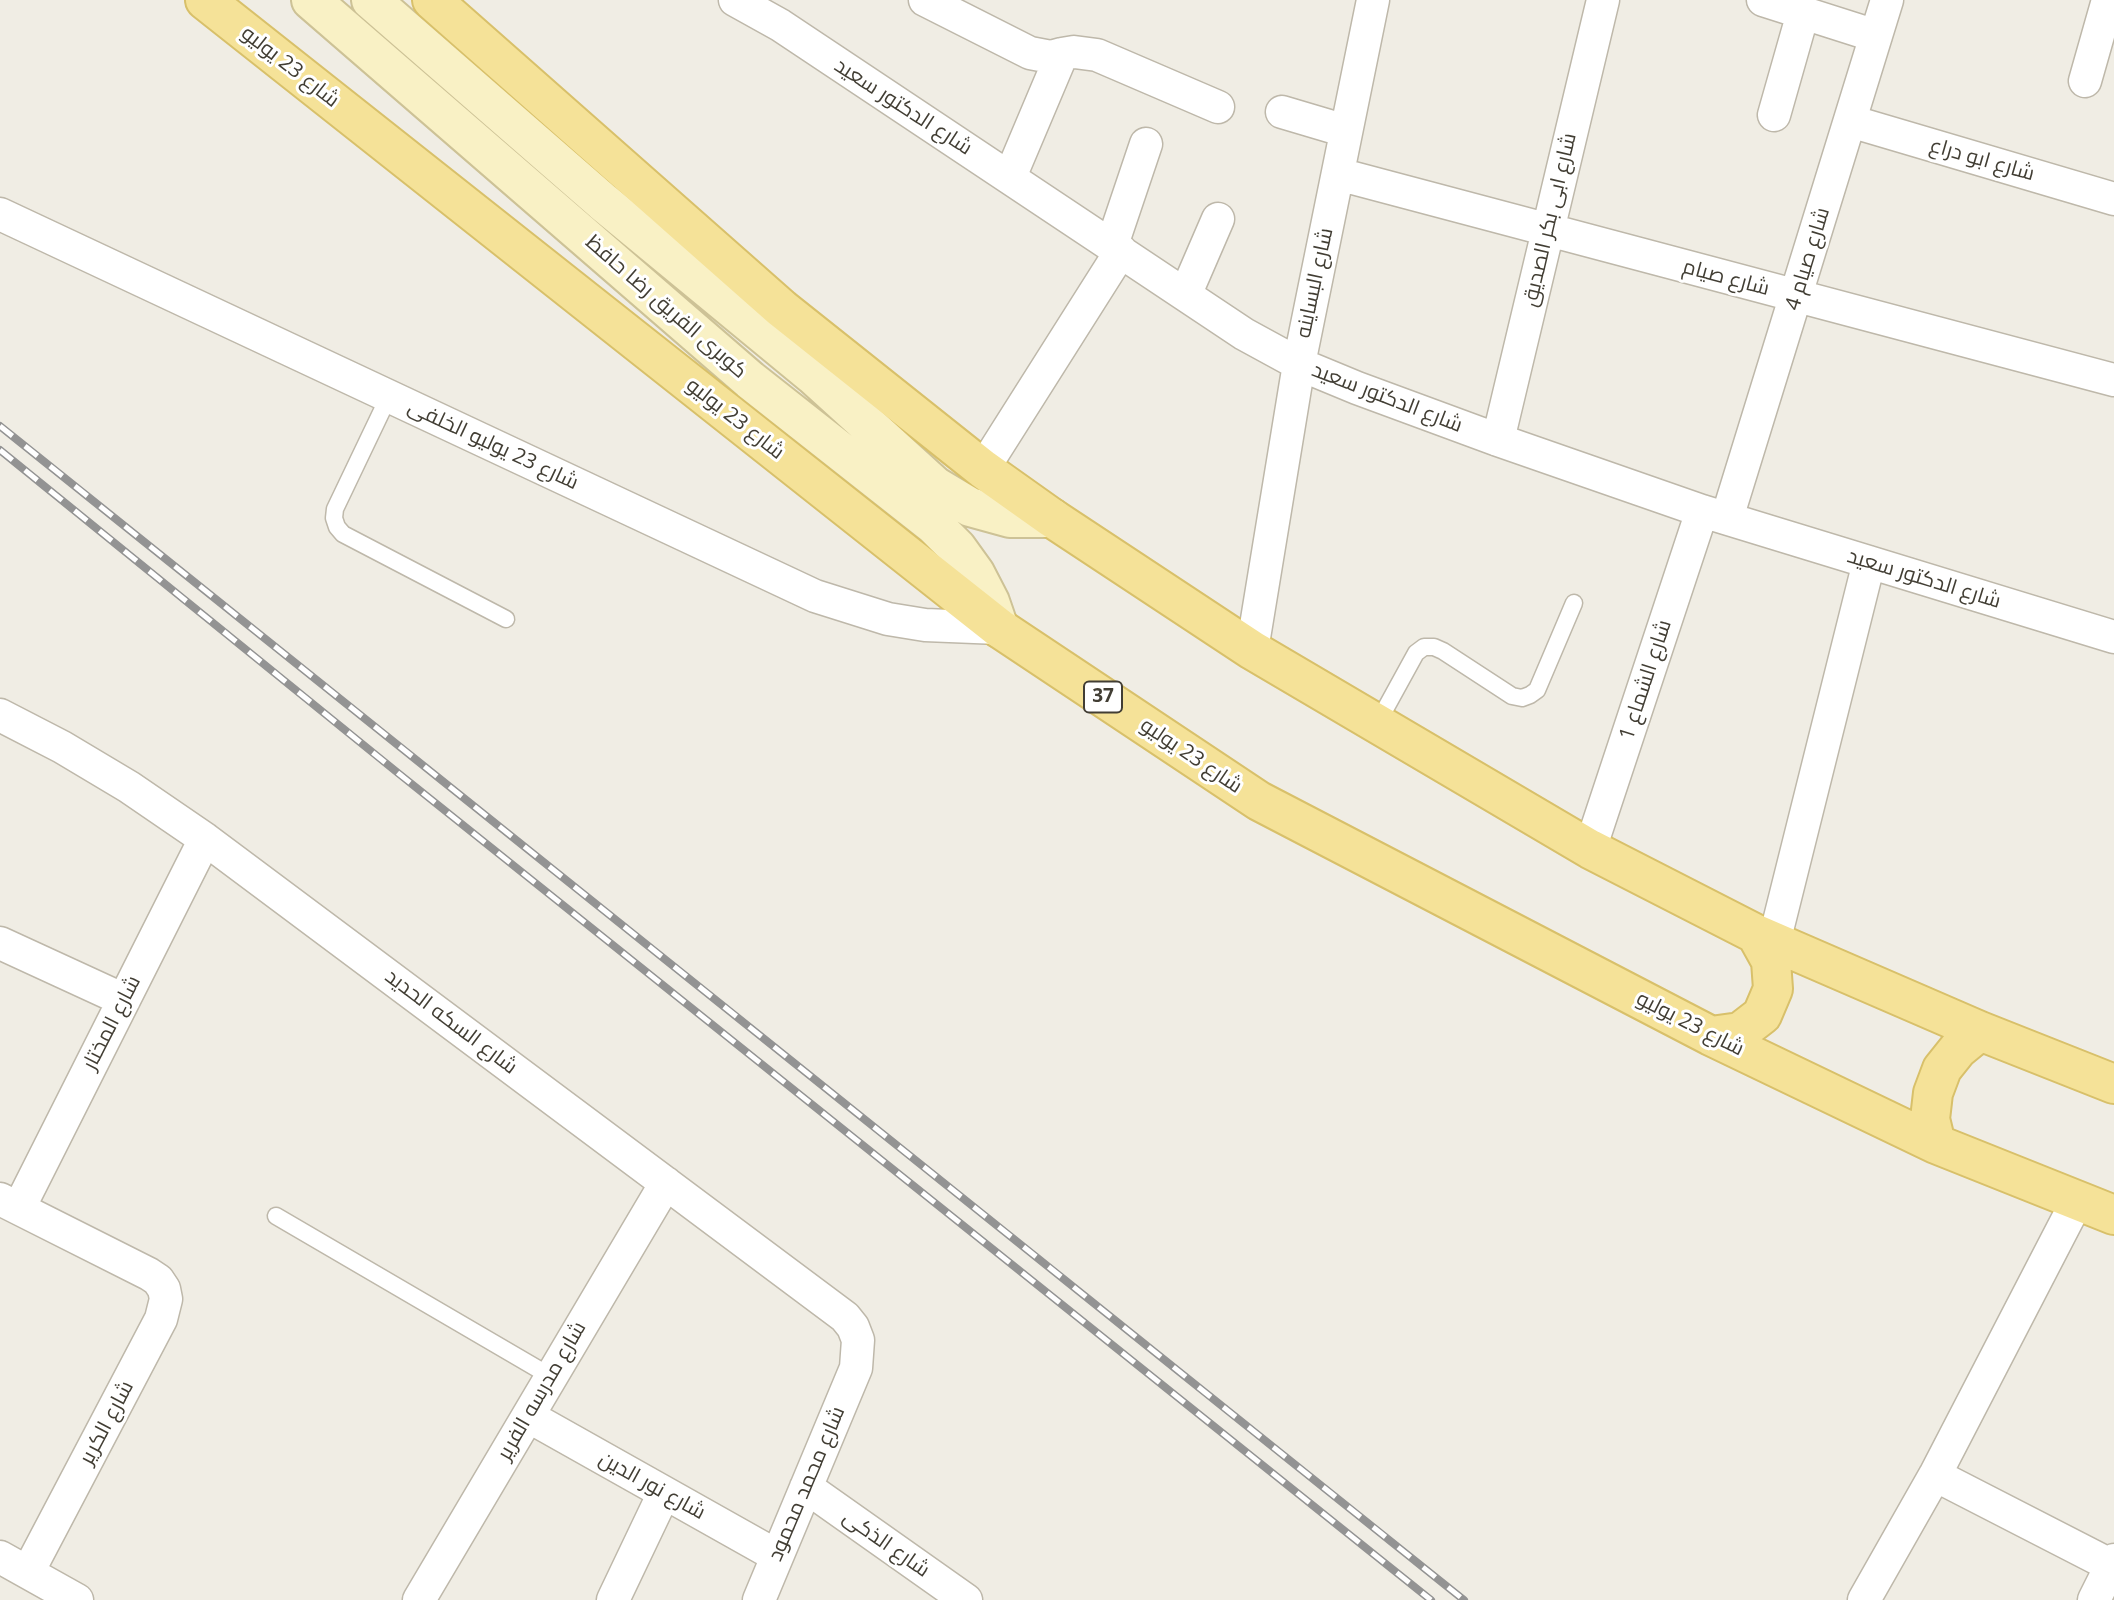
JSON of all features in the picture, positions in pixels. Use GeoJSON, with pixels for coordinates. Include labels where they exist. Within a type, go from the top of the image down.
{"type":"FeatureCollection","features":[{"type":"Feature","properties":{"kind":"main road","name":"شارع 23 يوليو"},"geometry":{"type":"LineString","coordinates":[[205,0],[999,628],[1259,801],[1711,1036],[1936,1144],[2114,1215]]}},
{"type":"Feature","properties":{"kind":"main road","name":"كوبرى الفريق رضا حافظ"},"geometry":{"type":"LineString","coordinates":[[311,0],[750,380],[934,526],[957,548],[975,573],[990,602],[999,628]]}},
{"type":"Feature","properties":{"kind":"main road","name":"كوبرى الفريق رضا حافظ"},"geometry":{"type":"LineString","coordinates":[[371,0],[603,202],[813,375],[934,486],[970,507],[1010,518],[1052,518]]}},
{"type":"Feature","properties":{"kind":"main road"},"geometry":{"type":"LineString","coordinates":[[432,0],[782,309],[983,470],[1252,650],[1590,849],[1765,938],[1980,1031],[2114,1084]]}},
{"type":"Feature","properties":{"kind":"main road"},"geometry":{"type":"LineString","coordinates":[[1711,1036],[1740,1032],[1762,1015],[1773,989],[1771,961],[1765,938]]}},
{"type":"Feature","properties":{"kind":"main road"},"geometry":{"type":"LineString","coordinates":[[1936,1144],[1930,1119],[1933,1093],[1942,1069],[1958,1049],[1980,1031]]}},
{"type":"Feature","properties":{"kind":"street","name":"شارع الدكتور سعيد"},"geometry":{"type":"LineString","coordinates":[[735,0],[785,13],[1010,177],[1244,334],[1299,364],[1498,440],[1715,515],[2114,637]]}},
{"type":"Feature","properties":{"kind":"street"},"geometry":{"type":"LineString","coordinates":[[925,0],[1030,53],[1051,57],[1074,52],[1097,55],[1219,107]]}},
{"type":"Feature","properties":{"kind":"street","name":"شارع البساينه"},"geometry":{"type":"LineString","coordinates":[[1252,650],[1299,364],[1373,0]]}},
{"type":"Feature","properties":{"kind":"street","name":"شارع ابى بكر الصديق"},"geometry":{"type":"LineString","coordinates":[[1498,440],[1602,0]]}},
{"type":"Feature","properties":{"kind":"street"},"geometry":{"type":"LineString","coordinates":[[1763,0],[1876,36]]}},
{"type":"Feature","properties":{"kind":"street","name":"شارع صيام 4"},"geometry":{"type":"LineString","coordinates":[[1715,515],[1797,296],[1887,0]]}},
{"type":"Feature","properties":{"kind":"street"},"geometry":{"type":"LineString","coordinates":[[2085,81],[2108,0]]}},
{"type":"Feature","properties":{"kind":"street"},"geometry":{"type":"LineString","coordinates":[[1774,115],[1803,13]]}},
{"type":"Feature","properties":{"kind":"street"},"geometry":{"type":"LineString","coordinates":[[1010,177],[1062,54]]}},
{"type":"Feature","properties":{"kind":"street"},"geometry":{"type":"LineString","coordinates":[[1282,112],[1346,131]]}},
{"type":"Feature","properties":{"kind":"street","name":"شارع ابو دراع"},"geometry":{"type":"LineString","coordinates":[[1850,121],[2114,199]]}},
{"type":"Feature","properties":{"kind":"street"},"geometry":{"type":"LineString","coordinates":[[983,470],[1117,248],[1146,144]]}},
{"type":"Feature","properties":{"kind":"street","name":"شارع صيام"},"geometry":{"type":"LineString","coordinates":[[1338,174],[2114,380]]}},
{"type":"Feature","properties":{"kind":"street","name":"شارع 23 يوليو الخلفى"},"geometry":{"type":"LineString","coordinates":[[0,214],[816,596],[888,619],[937,626],[999,628]]}},
{"type":"Feature","properties":{"kind":"street"},"geometry":{"type":"LineString","coordinates":[[1186,293],[1218,219]]}},
{"type":"Feature","properties":{"kind":"street","name":"شارع الشماع 1"},"geometry":{"type":"LineString","coordinates":[[1590,849],[1715,515]]}},
{"type":"Feature","properties":{"kind":"street"},"geometry":{"type":"LineString","coordinates":[[1765,938],[1869,562]]}},
{"type":"Feature","properties":{"kind":"street","name":"شارع السكه الحديد"},"geometry":{"type":"LineString","coordinates":[[0,715],[62,747],[129,787],[205,839],[845,1317],[858,1340],[856,1368]]}},
{"type":"Feature","properties":{"kind":"street","name":"شارع المختار"},"geometry":{"type":"LineString","coordinates":[[9,1203],[124,1000],[205,839]]}},
{"type":"Feature","properties":{"kind":"street"},"geometry":{"type":"LineString","coordinates":[[0,943],[124,1000]]}},
{"type":"Feature","properties":{"kind":"street","name":"شارع مدرسه الفرير"},"geometry":{"type":"LineString","coordinates":[[419,1600],[666,1182]]}},
{"type":"Feature","properties":{"kind":"street"},"geometry":{"type":"LineString","coordinates":[[1864,1600],[1935,1475],[2077,1201]]}},
{"type":"Feature","properties":{"kind":"street","name":"شارع الكرير"},"geometry":{"type":"LineString","coordinates":[[9,1203],[158,1280],[164,1289],[166,1309],[32,1584]]}},
{"type":"Feature","properties":{"kind":"street","name":"شارع محمد محمود"},"geometry":{"type":"LineString","coordinates":[[759,1600],[856,1368]]}},
{"type":"Feature","properties":{"kind":"street","name":"شارع نور الدين"},"geometry":{"type":"LineString","coordinates":[[528,1416],[777,1556]]}},
{"type":"Feature","properties":{"kind":"street"},"geometry":{"type":"LineString","coordinates":[[1935,1475],[2113,1564],[2094,1600]]}},
{"type":"Feature","properties":{"kind":"street","name":"شارع الذكى"},"geometry":{"type":"LineString","coordinates":[[806,1487],[956,1597]]}},
{"type":"Feature","properties":{"kind":"street"},"geometry":{"type":"LineString","coordinates":[[613,1600],[664,1493]]}},
{"type":"Feature","properties":{"kind":"street"},"geometry":{"type":"LineString","coordinates":[[0,1557],[32,1584],[77,1600]]}},
{"type":"Feature","properties":{"kind":"lane"},"geometry":{"type":"LineString","coordinates":[[388,396],[334,509],[337,527],[343,534],[506,619]]}},
{"type":"Feature","properties":{"kind":"lane"},"geometry":{"type":"LineString","coordinates":[[1377,723],[1416,653],[1424,647],[1443,651],[1513,696],[1522,698],[1530,695],[1537,690],[1574,603]]}},
{"type":"Feature","properties":{"kind":"lane"},"geometry":{"type":"LineString","coordinates":[[276,1216],[550,1376]]}},
{"type":"Feature","properties":{"kind":"railway"},"geometry":{"type":"LineString","coordinates":[[0,426],[1464,1600]]}},
{"type":"Feature","properties":{"kind":"railway"},"geometry":{"type":"LineString","coordinates":[[0,450],[398,773],[1431,1600]]}}]}
